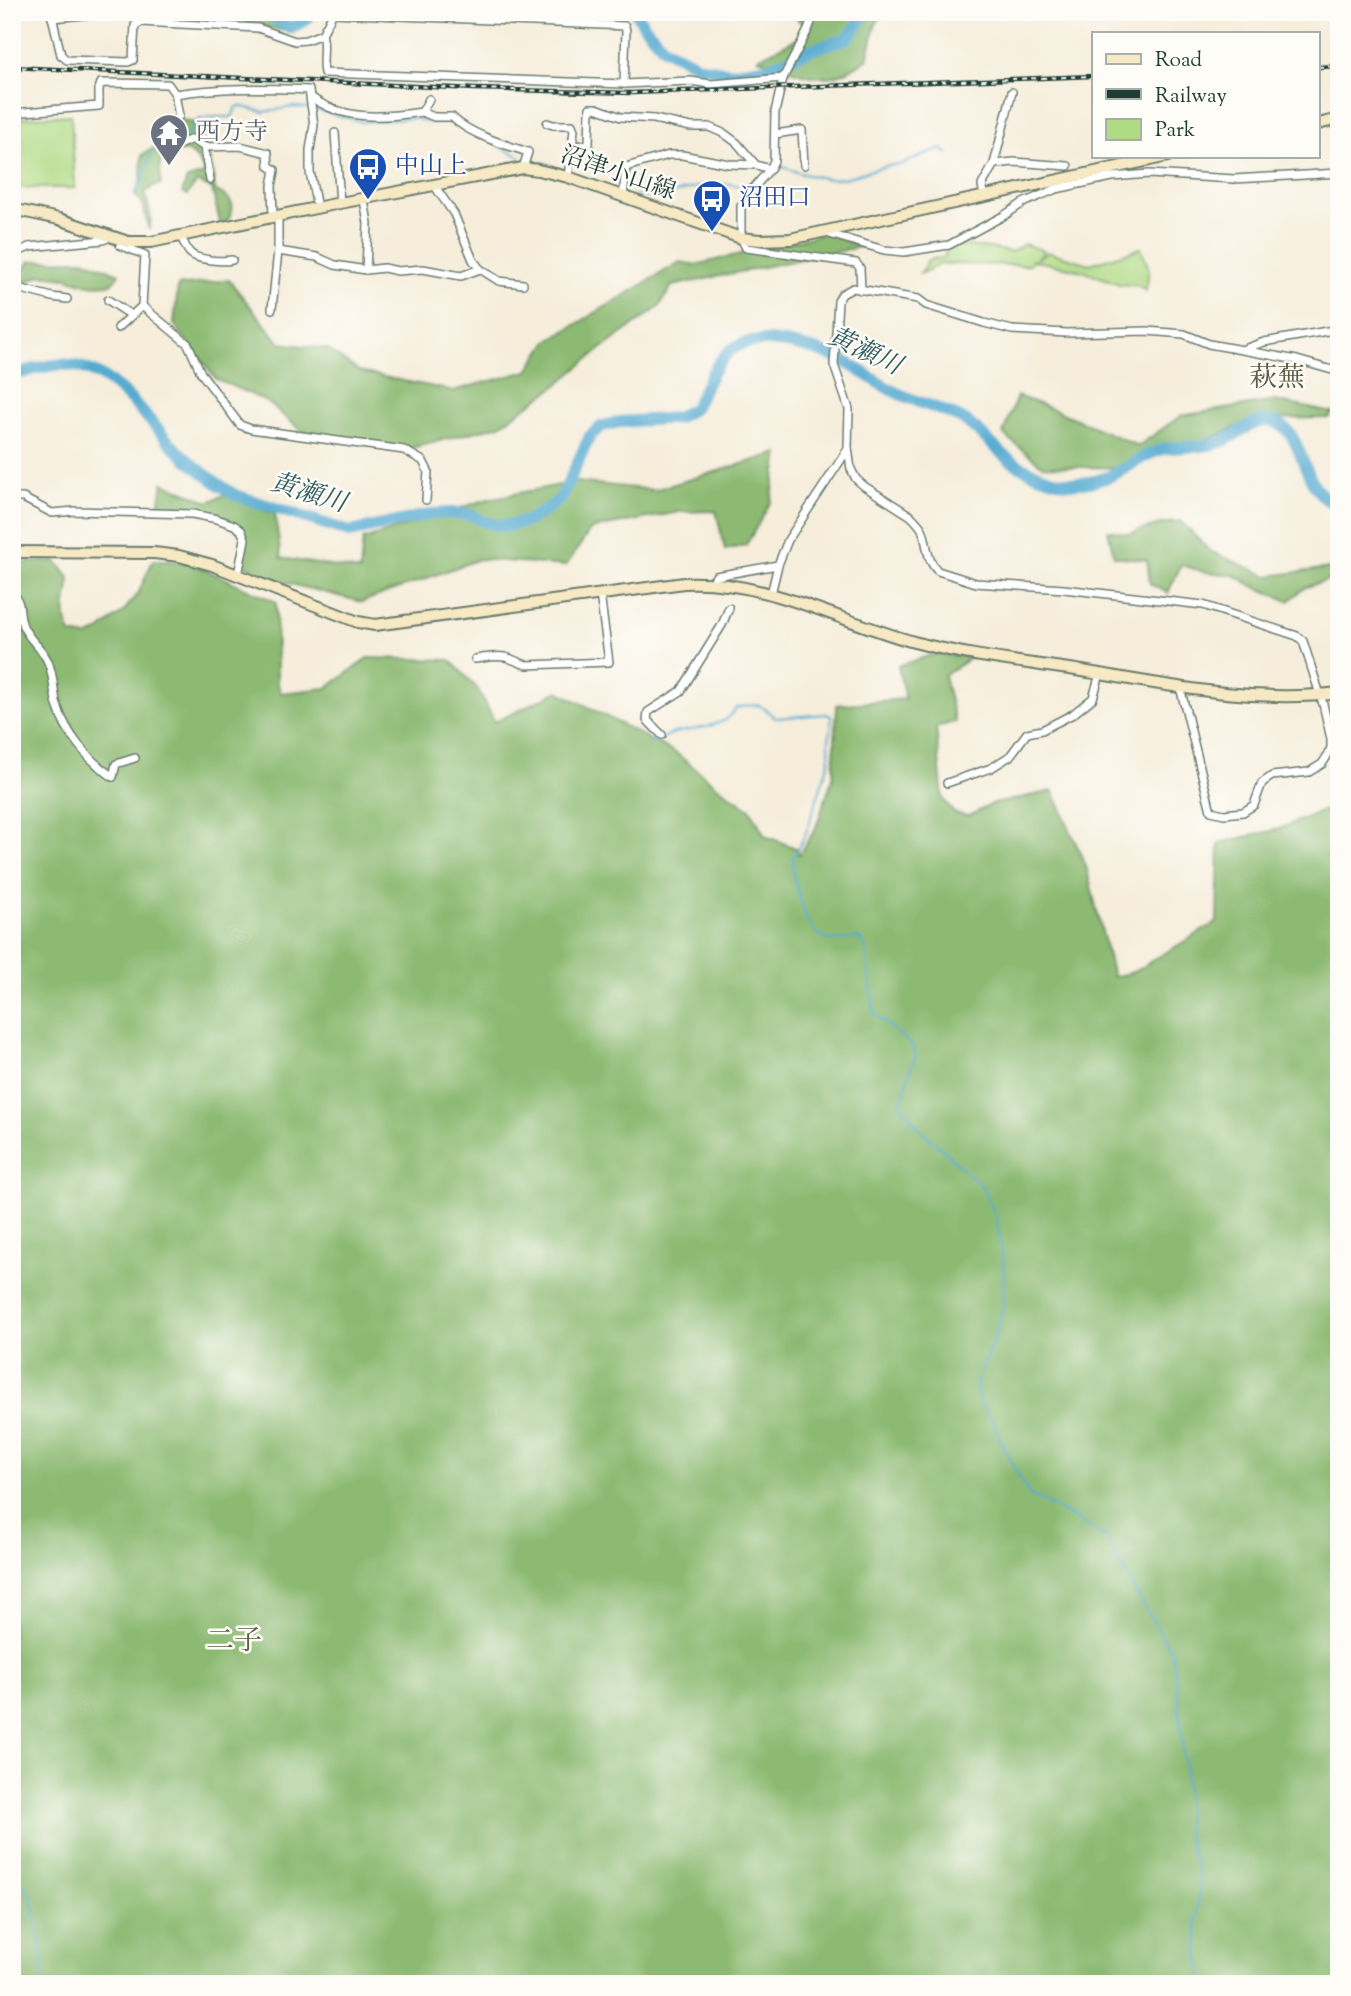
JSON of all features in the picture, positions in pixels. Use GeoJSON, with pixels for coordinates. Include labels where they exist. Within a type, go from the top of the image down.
{"type":"FeatureCollection","features":[{"type":"Feature","properties":{"kind":"street"},"geometry":{"type":"LineString","coordinates":[[95,12],[51,15],[61,55],[67,60],[133,60],[135,25],[141,22],[258,28],[295,41],[322,34],[333,13],[625,26],[624,84]]}},
{"type":"Feature","properties":{"kind":"street"},"geometry":{"type":"LineString","coordinates":[[815,12],[784,74],[775,112],[774,161],[741,206],[741,238],[746,248],[856,263],[860,268],[861,290]]}},
{"type":"Feature","properties":{"kind":"street"},"geometry":{"type":"LineString","coordinates":[[322,34],[324,73],[624,84],[690,81],[711,83],[784,74]]}},
{"type":"Feature","properties":{"kind":"street"},"geometry":{"type":"LineString","coordinates":[[12,113],[99,106],[101,83],[168,84],[175,94],[178,116],[168,129],[174,147],[192,139],[204,147],[240,146],[268,153],[269,166],[275,170],[272,186],[278,251],[272,309]]}},
{"type":"Feature","properties":{"kind":"street"},"geometry":{"type":"LineString","coordinates":[[175,94],[239,87],[309,90],[314,125],[310,165],[317,208]]}},
{"type":"Feature","properties":{"kind":"street"},"geometry":{"type":"LineString","coordinates":[[984,196],[982,185],[994,164],[1012,92]]}},
{"type":"Feature","properties":{"kind":"street"},"geometry":{"type":"LineString","coordinates":[[422,112],[429,99]]}},
{"type":"Feature","properties":{"kind":"street"},"geometry":{"type":"LineString","coordinates":[[312,105],[371,118],[422,112],[434,117],[452,117],[458,123],[498,143],[528,152],[523,168]]}},
{"type":"Feature","properties":{"kind":"street"},"geometry":{"type":"LineString","coordinates":[[572,147],[589,144],[590,108],[596,108],[621,117],[709,127],[726,134],[756,165]]}},
{"type":"Feature","properties":{"kind":"street"},"geometry":{"type":"LineString","coordinates":[[1320,124],[1339,119]]}},
{"type":"Feature","properties":{"kind":"street"},"geometry":{"type":"LineString","coordinates":[[547,123],[572,125],[574,130],[568,177]]}},
{"type":"Feature","properties":{"kind":"street"},"geometry":{"type":"LineString","coordinates":[[775,134],[802,130],[804,165]]}},
{"type":"Feature","properties":{"kind":"street"},"geometry":{"type":"LineString","coordinates":[[335,133],[340,203]]}},
{"type":"Feature","properties":{"kind":"street"},"geometry":{"type":"LineString","coordinates":[[204,147],[211,180]]}},
{"type":"Feature","properties":{"kind":"street"},"geometry":{"type":"LineString","coordinates":[[623,197],[626,167],[669,155],[770,169]]}},
{"type":"Feature","properties":{"kind":"street","name":"沼津小山線"},"geometry":{"type":"LineString","coordinates":[[12,209],[59,219],[128,242],[151,242],[523,168],[568,177],[741,238],[790,239],[984,196],[1112,173],[1161,158]]}},
{"type":"Feature","properties":{"kind":"street"},"geometry":{"type":"LineString","coordinates":[[994,164],[1014,162],[1068,166]]}},
{"type":"Feature","properties":{"kind":"street"},"geometry":{"type":"LineString","coordinates":[[819,232],[884,250],[904,252],[949,245],[1023,203],[1056,189],[1112,173],[1234,179],[1339,173]]}},
{"type":"Feature","properties":{"kind":"street"},"geometry":{"type":"LineString","coordinates":[[434,185],[454,214],[473,260],[480,269],[499,281],[523,284]]}},
{"type":"Feature","properties":{"kind":"street"},"geometry":{"type":"LineString","coordinates":[[364,200],[368,223],[366,270]]}},
{"type":"Feature","properties":{"kind":"street"},"geometry":{"type":"LineString","coordinates":[[12,255],[29,247],[114,237],[119,244],[145,255],[142,306],[118,328]]}},
{"type":"Feature","properties":{"kind":"street"},"geometry":{"type":"LineString","coordinates":[[181,237],[191,254],[196,257],[226,262],[232,260]]}},
{"type":"Feature","properties":{"kind":"street"},"geometry":{"type":"LineString","coordinates":[[278,251],[317,257],[335,265],[366,270],[423,269],[461,276],[480,269]]}},
{"type":"Feature","properties":{"kind":"street"},"geometry":{"type":"LineString","coordinates":[[12,296],[18,288],[52,298],[67,299]]}},
{"type":"Feature","properties":{"kind":"street"},"geometry":{"type":"LineString","coordinates":[[1180,687],[1211,811],[1224,814],[1243,813],[1254,805],[1262,783],[1272,776],[1309,772],[1322,764],[1331,748],[1320,695],[1303,641],[1290,633],[1203,606],[1064,589],[976,583],[938,571],[931,564],[923,530],[916,521],[864,486],[856,479],[851,469],[848,448],[849,409],[834,365],[838,301],[846,290],[853,288],[918,299],[938,309],[1012,330],[1067,333],[1147,331],[1184,334],[1209,344],[1297,360],[1339,372]]}},
{"type":"Feature","properties":{"kind":"street"},"geometry":{"type":"LineString","coordinates":[[108,300],[131,316]]}},
{"type":"Feature","properties":{"kind":"street"},"geometry":{"type":"LineString","coordinates":[[142,306],[188,344],[201,373],[240,425],[251,429],[404,450],[423,461],[428,471],[426,500]]}},
{"type":"Feature","properties":{"kind":"street"},"geometry":{"type":"LineString","coordinates":[[1241,350],[1264,342],[1339,329]]}},
{"type":"Feature","properties":{"kind":"street"},"geometry":{"type":"LineString","coordinates":[[771,594],[788,540],[848,448]]}},
{"type":"Feature","properties":{"kind":"street"},"geometry":{"type":"LineString","coordinates":[[12,498],[23,498],[52,513],[193,514],[218,519],[241,530],[245,539],[238,575]]}},
{"type":"Feature","properties":{"kind":"street"},"geometry":{"type":"LineString","coordinates":[[12,552],[154,553],[196,559],[358,622],[375,625],[684,583],[712,583],[771,594],[915,642],[964,652],[1242,696],[1339,693]]}},
{"type":"Feature","properties":{"kind":"street"},"geometry":{"type":"LineString","coordinates":[[712,583],[716,576],[778,565]]}},
{"type":"Feature","properties":{"kind":"street"},"geometry":{"type":"LineString","coordinates":[[12,591],[20,604],[22,624],[50,664],[57,705],[78,745],[100,769],[113,777],[116,764],[135,758]]}},
{"type":"Feature","properties":{"kind":"street"},"geometry":{"type":"LineString","coordinates":[[475,659],[507,657],[527,665],[609,662],[600,594]]}},
{"type":"Feature","properties":{"kind":"street"},"geometry":{"type":"LineString","coordinates":[[662,735],[648,720],[648,712],[681,691],[722,625],[729,608]]}},
{"type":"Feature","properties":{"kind":"street"},"geometry":{"type":"LineString","coordinates":[[947,783],[991,768],[1010,756],[1027,733],[1042,730],[1073,714],[1093,698],[1100,674]]}},
{"type":"Feature","properties":{"kind":"green space"},"geometry":{"type":"Polygon","coordinates":[[[240,12],[269,12],[271,20],[295,28],[294,33],[247,23],[240,12]]]}},
{"type":"Feature","properties":{"kind":"green space"},"geometry":{"type":"Polygon","coordinates":[[[791,12],[885,12],[876,24],[867,59],[843,73],[822,77],[800,73],[758,58],[810,32],[791,12]]]}},
{"type":"Feature","properties":{"kind":"green space"},"geometry":{"type":"Polygon","coordinates":[[[71,115],[75,188],[12,188],[12,118],[71,115]]]}},
{"type":"Feature","properties":{"kind":"green space"},"geometry":{"type":"Polygon","coordinates":[[[182,120],[195,123],[199,131],[213,173],[215,190],[227,197],[232,204],[230,217],[221,227],[212,189],[197,182],[187,195],[182,193],[187,179],[205,174],[197,159],[187,152],[182,152],[160,161],[161,184],[153,186],[145,193],[151,218],[149,230],[142,201],[135,196],[141,180],[142,155],[157,146],[165,131],[182,120]]]}},
{"type":"Feature","properties":{"kind":"green space"},"geometry":{"type":"Polygon","coordinates":[[[826,233],[860,247],[672,286],[659,307],[500,425],[404,450],[303,432],[266,401],[216,379],[174,324],[178,286],[229,280],[280,343],[327,349],[360,372],[453,391],[528,371],[547,342],[680,262],[696,265],[826,233]]]}},
{"type":"Feature","properties":{"kind":"green space"},"geometry":{"type":"Polygon","coordinates":[[[1024,244],[1045,251],[1036,259],[1049,252],[1090,264],[1141,248],[1149,269],[1146,291],[1140,286],[1119,284],[1087,272],[1033,260],[1028,265],[940,264],[920,274],[928,260],[945,257],[946,249],[955,245],[1011,252],[1024,244]]]}},
{"type":"Feature","properties":{"kind":"green space"},"geometry":{"type":"Polygon","coordinates":[[[85,260],[119,274],[111,284],[89,285],[67,278],[40,275],[12,289],[12,277],[30,261],[85,260]]]}},
{"type":"Feature","properties":{"kind":"green space"},"geometry":{"type":"Polygon","coordinates":[[[1017,396],[1138,446],[1182,415],[1275,401],[1333,413],[1329,418],[1253,419],[1211,439],[1168,449],[1126,468],[1043,466],[1003,434],[1017,396]]]}},
{"type":"Feature","properties":{"kind":"green space"},"geometry":{"type":"Polygon","coordinates":[[[779,453],[771,502],[746,545],[725,550],[716,511],[679,512],[591,529],[566,566],[479,559],[362,602],[275,580],[245,566],[245,539],[225,517],[159,506],[163,483],[209,502],[224,495],[275,514],[281,558],[360,571],[363,540],[488,499],[575,482],[654,490],[779,453]]]}},
{"type":"Feature","properties":{"kind":"green space"},"geometry":{"type":"Polygon","coordinates":[[[1180,521],[1210,551],[1268,576],[1339,567],[1339,576],[1304,588],[1289,601],[1234,575],[1205,572],[1181,565],[1168,593],[1150,584],[1147,560],[1114,556],[1108,530],[1129,534],[1180,521]]]}},
{"type":"Feature","properties":{"kind":"green space"},"geometry":{"type":"Polygon","coordinates":[[[153,560],[191,563],[276,602],[277,682],[281,693],[327,688],[368,658],[450,660],[477,688],[495,722],[558,691],[676,753],[751,810],[765,836],[796,848],[799,854],[815,830],[833,777],[837,705],[905,699],[898,666],[934,654],[971,657],[944,676],[955,722],[936,727],[943,799],[954,813],[969,816],[992,804],[1053,791],[1086,866],[1113,977],[1133,972],[1217,922],[1219,843],[1279,829],[1339,804],[1339,1984],[12,1984],[12,563],[56,561],[70,579],[65,613],[68,627],[71,634],[87,637],[98,632],[123,612],[138,594],[153,560]]]}},
{"type":"Feature","properties":{"kind":"waterway"},"geometry":{"type":"LineString","coordinates":[[265,12],[284,25],[292,27],[306,19],[311,12]]}},
{"type":"Feature","properties":{"kind":"waterway"},"geometry":{"type":"LineString","coordinates":[[635,12],[665,49],[699,66],[730,73],[769,67],[848,38],[867,12]]}},
{"type":"Feature","properties":{"kind":"waterway"},"geometry":{"type":"LineString","coordinates":[[182,140],[200,119],[232,117],[239,106],[264,112],[292,107],[307,108]]}},
{"type":"Feature","properties":{"kind":"waterway"},"geometry":{"type":"LineString","coordinates":[[316,110],[363,122],[414,118],[431,123],[450,122],[458,126]]}},
{"type":"Feature","properties":{"kind":"waterway"},"geometry":{"type":"LineString","coordinates":[[134,193],[143,180],[151,153],[165,147]]}},
{"type":"Feature","properties":{"kind":"waterway"},"geometry":{"type":"LineString","coordinates":[[500,147],[521,157]]}},
{"type":"Feature","properties":{"kind":"waterway"},"geometry":{"type":"LineString","coordinates":[[760,187],[777,165],[803,174],[829,179],[844,178],[903,164],[936,150],[942,149],[949,153]]}},
{"type":"Feature","properties":{"kind":"waterway"},"geometry":{"type":"LineString","coordinates":[[531,161],[562,170]]}},
{"type":"Feature","properties":{"kind":"waterway"},"geometry":{"type":"LineString","coordinates":[[634,195],[656,198],[714,185],[731,184],[747,188]]}},
{"type":"Feature","properties":{"kind":"waterway","name":"黄瀬川"},"geometry":{"type":"LineString","coordinates":[[12,376],[54,365],[73,365],[91,371],[122,392],[182,455],[235,495],[350,532],[432,514],[471,515],[502,526],[525,522],[561,498],[590,436],[602,426],[677,418],[694,408],[714,369],[731,350],[755,341],[786,343],[843,361],[893,391],[962,419],[1015,463],[1062,482],[1096,481],[1113,475],[1157,451],[1218,443],[1255,424],[1274,422],[1284,427],[1292,436],[1317,489],[1326,499],[1339,506]]}},
{"type":"Feature","properties":{"kind":"waterway"},"geometry":{"type":"LineString","coordinates":[[648,744],[674,733],[707,727],[726,720],[736,708],[749,705],[761,706],[775,718],[827,714],[831,716],[829,762],[806,833],[793,858],[793,875],[806,918],[816,933],[831,941],[859,938],[863,944],[867,953],[875,1014],[911,1044],[916,1054],[901,1106],[921,1130],[984,1188],[996,1218],[1003,1259],[1004,1300],[997,1332],[976,1388],[980,1403],[996,1427],[1003,1446],[1029,1494],[1107,1538],[1171,1651],[1185,1767],[1187,1835],[1200,1882],[1196,1924],[1205,1984]]}},
{"type":"Feature","properties":{"kind":"waterway"},"geometry":{"type":"LineString","coordinates":[[12,1869],[32,1900],[42,1950],[42,1984]]}},
{"type":"Feature","properties":{"kind":"railway"},"geometry":{"type":"LineString","coordinates":[[1320,67],[1339,66]]}},
{"type":"Feature","properties":{"kind":"railway"},"geometry":{"type":"LineString","coordinates":[[12,67],[475,89],[632,93],[1092,76]]}},
{"type":"Feature","properties":{"kind":"place","name":"西方寺"},"geometry":{"type":"Point","coordinates":[169,167]}},
{"type":"Feature","properties":{"kind":"place","name":"中山上"},"geometry":{"type":"Point","coordinates":[368,201]}},
{"type":"Feature","properties":{"kind":"place","name":"沼田口"},"geometry":{"type":"Point","coordinates":[712,233]}},
{"type":"Feature","properties":{"kind":"district","name":"萩蕪"},"geometry":{"type":"Point","coordinates":[1277,379]}},
{"type":"Feature","properties":{"kind":"district","name":"二子"},"geometry":{"type":"Point","coordinates":[234,1642]}}]}
